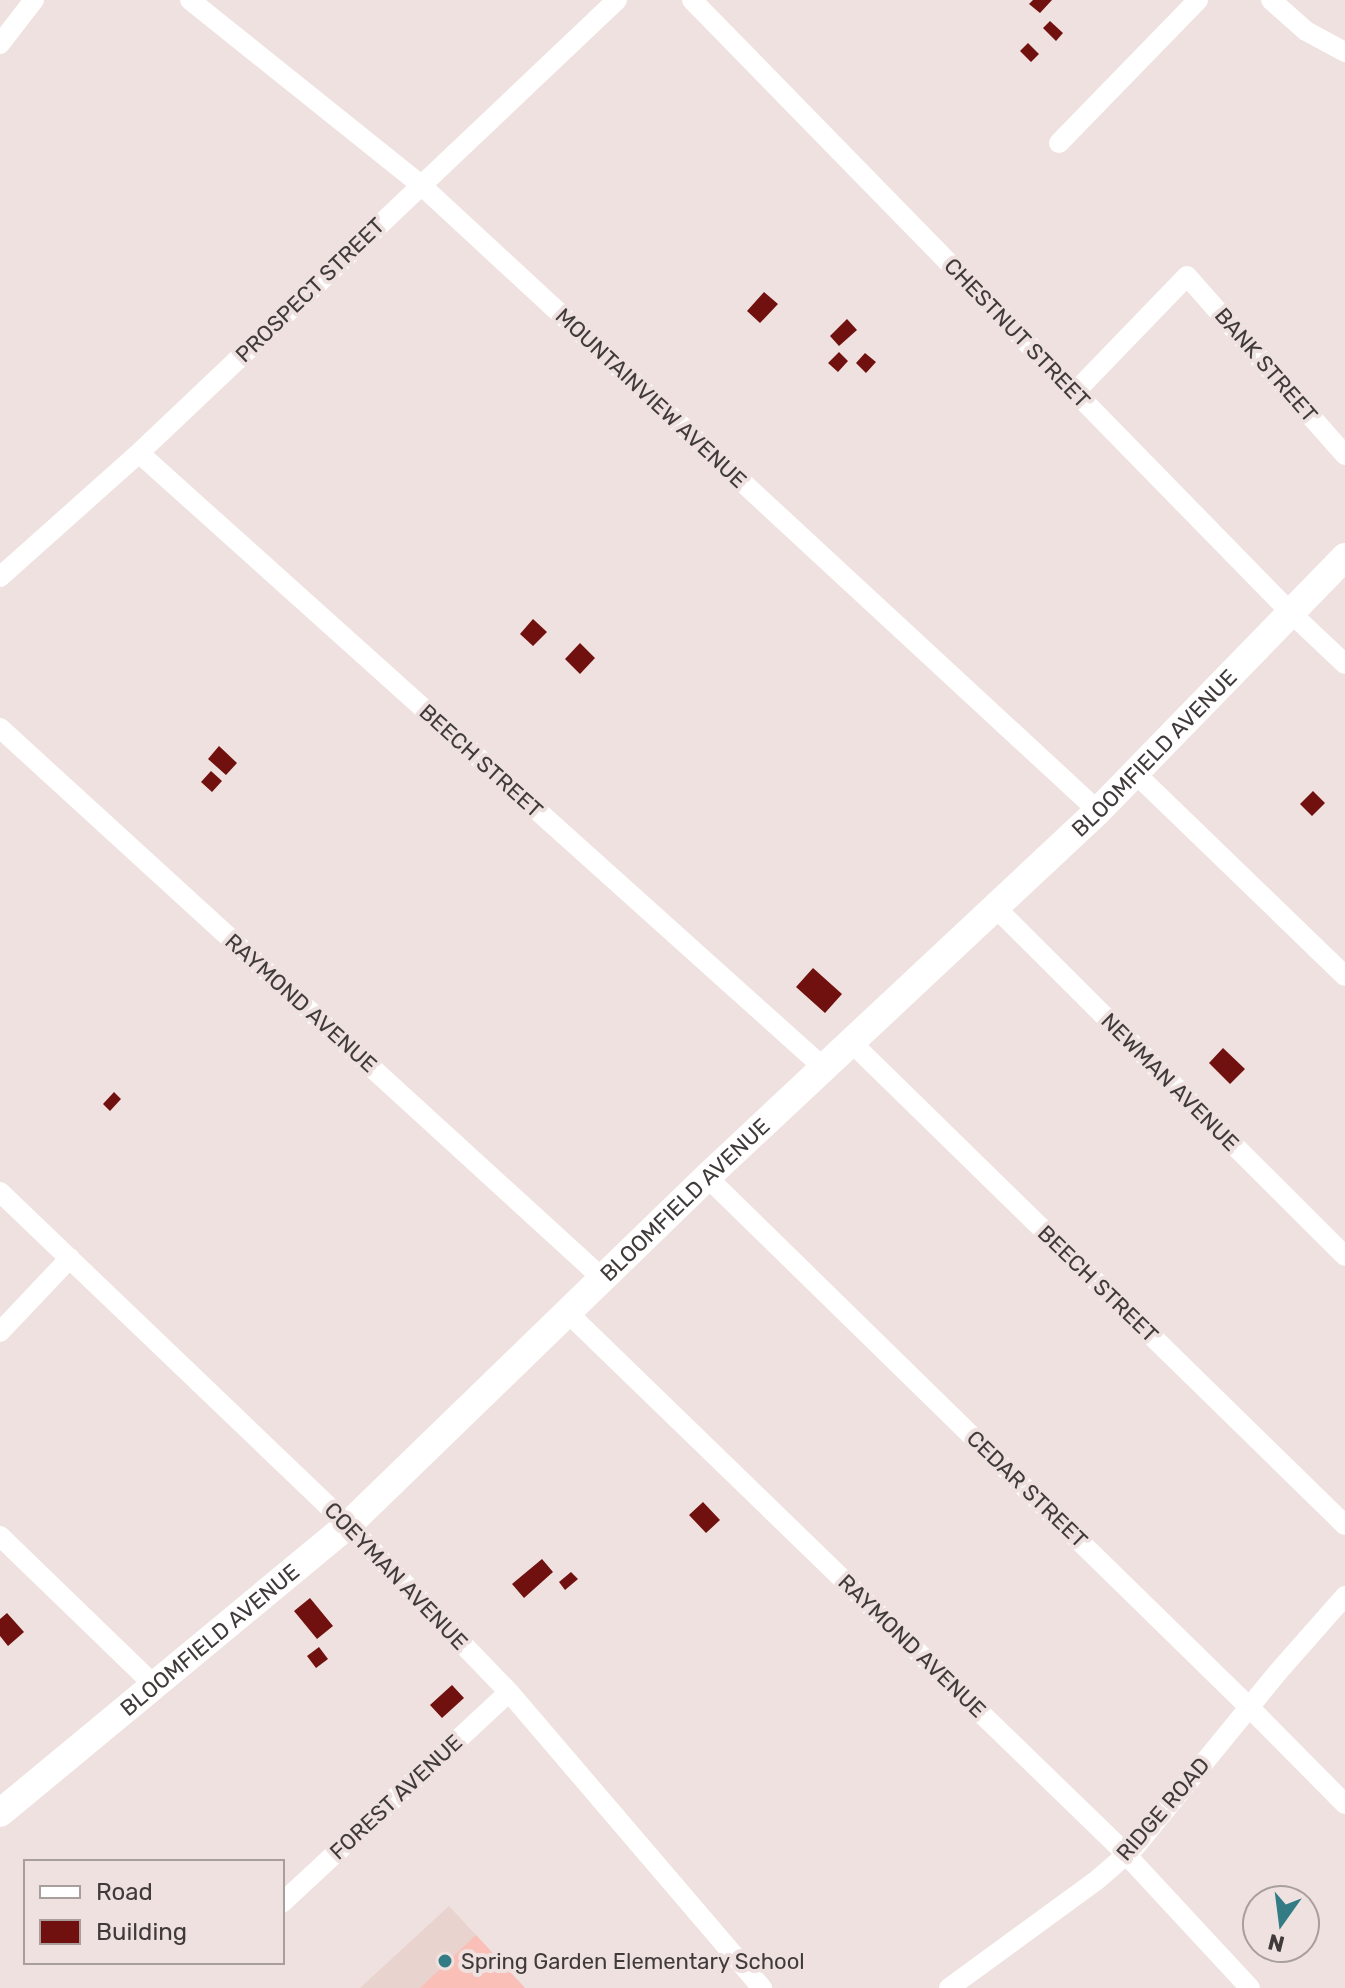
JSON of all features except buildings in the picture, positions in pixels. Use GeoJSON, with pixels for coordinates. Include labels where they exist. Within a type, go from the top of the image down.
{"type":"FeatureCollection","features":[{"type":"Feature","properties":{"kind":"street"},"geometry":{"type":"LineString","coordinates":[[0,44],[34,0]]}},
{"type":"Feature","properties":{"kind":"street","name":"MOUNTAINVIEW AVENUE"},"geometry":{"type":"LineString","coordinates":[[190,0],[421,185],[1098,811]]}},
{"type":"Feature","properties":{"kind":"street","name":"PROSPECT STREET"},"geometry":{"type":"LineString","coordinates":[[0,577],[139,453],[617,0]]}},
{"type":"Feature","properties":{"kind":"street","name":"CHESTNUT STREET"},"geometry":{"type":"LineString","coordinates":[[692,0],[1291,613],[1345,664]]}},
{"type":"Feature","properties":{"kind":"street"},"geometry":{"type":"LineString","coordinates":[[1059,143],[1198,0]]}},
{"type":"Feature","properties":{"kind":"street"},"geometry":{"type":"LineString","coordinates":[[1271,0],[1306,31],[1345,52]]}},
{"type":"Feature","properties":{"kind":"street","name":"BANK STREET"},"geometry":{"type":"LineString","coordinates":[[1075,392],[1187,276],[1345,455]]}},
{"type":"Feature","properties":{"kind":"street","name":"BEECH STREET"},"geometry":{"type":"LineString","coordinates":[[139,453],[824,1068]]}},
{"type":"Feature","properties":{"kind":"street","name":"BLOOMFIELD AVENUE"},"geometry":{"type":"LineString","coordinates":[[0,1813],[348,1525],[707,1177],[1098,811],[1345,557]]}},
{"type":"Feature","properties":{"kind":"street","name":"RAYMOND AVENUE"},"geometry":{"type":"LineString","coordinates":[[0,728],[602,1278]]}},
{"type":"Feature","properties":{"kind":"street"},"geometry":{"type":"LineString","coordinates":[[1135,773],[1345,976]]}},
{"type":"Feature","properties":{"kind":"street","name":"NEWMAN AVENUE"},"geometry":{"type":"LineString","coordinates":[[996,908],[1345,1256]]}},
{"type":"Feature","properties":{"kind":"street","name":"BEECH STREET"},"geometry":{"type":"LineString","coordinates":[[851,1042],[1345,1525]]}},
{"type":"Feature","properties":{"kind":"street","name":"CEDAR STREET"},"geometry":{"type":"LineString","coordinates":[[707,1177],[1345,1804]]}},
{"type":"Feature","properties":{"kind":"street","name":"COEYMAN AVENUE"},"geometry":{"type":"LineString","coordinates":[[0,1192],[348,1525],[509,1692],[762,1988]]}},
{"type":"Feature","properties":{"kind":"street"},"geometry":{"type":"LineString","coordinates":[[0,1332],[70,1258]]}},
{"type":"Feature","properties":{"kind":"street","name":"RAYMOND AVENUE"},"geometry":{"type":"LineString","coordinates":[[567,1312],[1126,1855],[1250,1988]]}},
{"type":"Feature","properties":{"kind":"street"},"geometry":{"type":"LineString","coordinates":[[0,1536],[154,1685]]}},
{"type":"Feature","properties":{"kind":"street","name":"RIDGE ROAD"},"geometry":{"type":"LineString","coordinates":[[949,1988],[1097,1880],[1126,1855],[1345,1596]]}},
{"type":"Feature","properties":{"kind":"street","name":"FOREST AVENUE"},"geometry":{"type":"LineString","coordinates":[[284,1901],[509,1692]]}},
{"type":"Feature","properties":{"kind":"shaded area","name":"Spring Garden Elementary School"},"geometry":{"type":"Polygon","coordinates":[[[449,1906],[525,1988],[360,1988],[449,1906]]]}},
{"type":"Feature","properties":{"kind":"shaded area"},"geometry":{"type":"Polygon","coordinates":[[[476,1935],[525,1988],[420,1988],[476,1935]]]}},
{"type":"Feature","properties":{"kind":"place","name":"Spring Garden Elementary School"},"geometry":{"type":"Point","coordinates":[445,1961]}}]}
